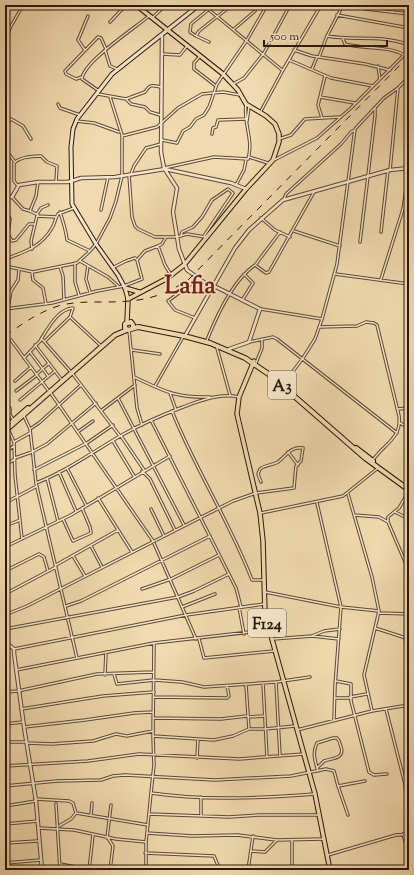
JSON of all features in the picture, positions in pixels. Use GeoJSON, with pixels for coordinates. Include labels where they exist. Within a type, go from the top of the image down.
{"type":"FeatureCollection","features":[{"type":"Feature","properties":{"kind":"highway","name":"A3"},"geometry":{"type":"LineString","coordinates":[[129,323],[207,340],[255,362],[284,383],[323,420],[379,468],[409,486]]}},
{"type":"Feature","properties":{"kind":"highway"},"geometry":{"type":"LineString","coordinates":[[129,323],[130,329]]}},
{"type":"Feature","properties":{"kind":"highway"},"geometry":{"type":"LineString","coordinates":[[129,323],[130,329]]}},
{"type":"Feature","properties":{"kind":"highway"},"geometry":{"type":"LineString","coordinates":[[49,390],[100,345],[129,323]]}},
{"type":"Feature","properties":{"kind":"highway","name":"A3"},"geometry":{"type":"LineString","coordinates":[[130,329],[142,327],[185,335],[255,362],[324,424],[409,491]]}},
{"type":"Feature","properties":{"kind":"highway"},"geometry":{"type":"LineString","coordinates":[[6,429],[70,371],[114,335],[130,329]]}},
{"type":"Feature","properties":{"kind":"highway"},"geometry":{"type":"LineString","coordinates":[[6,429],[22,414]]}},
{"type":"Feature","properties":{"kind":"main road"},"geometry":{"type":"LineString","coordinates":[[128,299],[156,285],[184,265],[246,189],[270,164],[278,148],[279,139],[275,124],[247,106],[233,84],[223,74],[136,5]]}},
{"type":"Feature","properties":{"kind":"main road"},"geometry":{"type":"LineString","coordinates":[[129,323],[128,299],[125,287],[74,208],[71,198],[71,136],[76,121],[80,115],[117,69],[162,36],[198,5]]}},
{"type":"Feature","properties":{"kind":"main road"},"geometry":{"type":"LineString","coordinates":[[125,287],[134,292],[140,292]]}},
{"type":"Feature","properties":{"kind":"main road","name":"F124"},"geometry":{"type":"LineString","coordinates":[[255,362],[239,397],[237,414],[260,513],[264,604],[268,630],[315,794],[330,870]]}},
{"type":"Feature","properties":{"kind":"street"},"geometry":{"type":"LineString","coordinates":[[5,44],[10,28],[23,5]]}},
{"type":"Feature","properties":{"kind":"street"},"geometry":{"type":"LineString","coordinates":[[110,22],[126,5]]}},
{"type":"Feature","properties":{"kind":"street"},"geometry":{"type":"LineString","coordinates":[[82,78],[91,63],[106,49],[166,5]]}},
{"type":"Feature","properties":{"kind":"street"},"geometry":{"type":"LineString","coordinates":[[203,5],[264,53],[283,70]]}},
{"type":"Feature","properties":{"kind":"street"},"geometry":{"type":"LineString","coordinates":[[196,36],[200,29],[232,5]]}},
{"type":"Feature","properties":{"kind":"street"},"geometry":{"type":"LineString","coordinates":[[161,140],[178,143],[183,130],[190,127],[196,119],[204,115],[216,86],[247,40],[267,5]]}},
{"type":"Feature","properties":{"kind":"street"},"geometry":{"type":"LineString","coordinates":[[233,84],[244,78],[264,53],[290,5]]}},
{"type":"Feature","properties":{"kind":"street"},"geometry":{"type":"LineString","coordinates":[[260,113],[288,60],[321,5]]}},
{"type":"Feature","properties":{"kind":"street"},"geometry":{"type":"LineString","coordinates":[[312,69],[337,14],[343,5]]}},
{"type":"Feature","properties":{"kind":"street"},"geometry":{"type":"LineString","coordinates":[[355,5],[364,9],[409,14]]}},
{"type":"Feature","properties":{"kind":"street"},"geometry":{"type":"LineString","coordinates":[[392,12],[393,5]]}},
{"type":"Feature","properties":{"kind":"street"},"geometry":{"type":"LineString","coordinates":[[208,10],[192,24],[190,32],[209,42]]}},
{"type":"Feature","properties":{"kind":"street"},"geometry":{"type":"LineString","coordinates":[[233,30],[255,11]]}},
{"type":"Feature","properties":{"kind":"street"},"geometry":{"type":"LineString","coordinates":[[337,14],[352,19],[389,23],[409,28]]}},
{"type":"Feature","properties":{"kind":"street"},"geometry":{"type":"LineString","coordinates":[[85,50],[78,40],[88,16]]}},
{"type":"Feature","properties":{"kind":"street"},"geometry":{"type":"LineString","coordinates":[[5,24],[10,28]]}},
{"type":"Feature","properties":{"kind":"street"},"geometry":{"type":"LineString","coordinates":[[117,69],[110,66],[106,49],[99,36],[65,72],[75,79],[82,78],[98,92],[110,97],[126,99],[145,92],[148,86],[152,84],[161,87]]}},
{"type":"Feature","properties":{"kind":"street"},"geometry":{"type":"LineString","coordinates":[[162,36],[160,115],[161,144],[165,168],[176,188],[173,212],[184,265],[198,279],[212,288],[216,287],[260,309],[322,319]]}},
{"type":"Feature","properties":{"kind":"street"},"geometry":{"type":"LineString","coordinates":[[327,36],[343,39],[383,38],[409,45]]}},
{"type":"Feature","properties":{"kind":"street"},"geometry":{"type":"LineString","coordinates":[[343,39],[345,44],[356,47],[396,51],[404,55]]}},
{"type":"Feature","properties":{"kind":"street"},"geometry":{"type":"LineString","coordinates":[[82,46],[87,47]]}},
{"type":"Feature","properties":{"kind":"street"},"geometry":{"type":"LineString","coordinates":[[161,54],[180,55],[187,46]]}},
{"type":"Feature","properties":{"kind":"street"},"geometry":{"type":"LineString","coordinates":[[294,50],[318,57],[378,66],[390,70]]}},
{"type":"Feature","properties":{"kind":"street"},"geometry":{"type":"LineString","coordinates":[[273,160],[304,146],[321,134],[356,103],[409,50]]}},
{"type":"Feature","properties":{"kind":"street"},"geometry":{"type":"LineString","coordinates":[[200,56],[194,63],[194,69],[216,86]]}},
{"type":"Feature","properties":{"kind":"street"},"geometry":{"type":"LineString","coordinates":[[288,60],[312,69],[325,76],[342,81],[373,86]]}},
{"type":"Feature","properties":{"kind":"street"},"geometry":{"type":"LineString","coordinates":[[378,66],[380,79]]}},
{"type":"Feature","properties":{"kind":"street"},"geometry":{"type":"LineString","coordinates":[[322,118],[318,108],[325,76]]}},
{"type":"Feature","properties":{"kind":"street"},"geometry":{"type":"LineString","coordinates":[[284,200],[286,194],[341,144],[375,108],[409,77]]}},
{"type":"Feature","properties":{"kind":"street"},"geometry":{"type":"LineString","coordinates":[[381,232],[398,88]]}},
{"type":"Feature","properties":{"kind":"street"},"geometry":{"type":"LineString","coordinates":[[393,91],[398,93]]}},
{"type":"Feature","properties":{"kind":"street"},"geometry":{"type":"LineString","coordinates":[[122,136],[161,125],[189,100],[202,94],[214,92],[240,95]]}},
{"type":"Feature","properties":{"kind":"street"},"geometry":{"type":"LineString","coordinates":[[74,208],[60,212],[56,217],[51,230],[43,240],[32,249],[8,258],[5,265],[19,270],[32,272],[60,267],[80,261],[96,244],[114,208],[122,176],[122,136],[119,132],[110,97]]}},
{"type":"Feature","properties":{"kind":"street"},"geometry":{"type":"LineString","coordinates":[[320,97],[356,103]]}},
{"type":"Feature","properties":{"kind":"street"},"geometry":{"type":"LineString","coordinates":[[126,99],[129,104],[145,107],[150,112],[160,115]]}},
{"type":"Feature","properties":{"kind":"street"},"geometry":{"type":"LineString","coordinates":[[58,104],[60,108],[80,115]]}},
{"type":"Feature","properties":{"kind":"street"},"geometry":{"type":"LineString","coordinates":[[236,185],[244,170],[246,160],[249,157],[250,136],[246,120],[247,106]]}},
{"type":"Feature","properties":{"kind":"street"},"geometry":{"type":"LineString","coordinates":[[246,120],[247,106]]}},
{"type":"Feature","properties":{"kind":"street"},"geometry":{"type":"LineString","coordinates":[[360,242],[376,116],[375,108]]}},
{"type":"Feature","properties":{"kind":"street"},"geometry":{"type":"LineString","coordinates":[[279,139],[291,135],[303,120],[342,116]]}},
{"type":"Feature","properties":{"kind":"street"},"geometry":{"type":"LineString","coordinates":[[5,136],[7,124],[11,118],[23,126],[31,140]]}},
{"type":"Feature","properties":{"kind":"street"},"geometry":{"type":"LineString","coordinates":[[212,134],[213,128],[216,128],[218,120],[246,120]]}},
{"type":"Feature","properties":{"kind":"street"},"geometry":{"type":"LineString","coordinates":[[76,121],[94,123],[119,132]]}},
{"type":"Feature","properties":{"kind":"street"},"geometry":{"type":"LineString","coordinates":[[284,383],[304,358],[322,319],[340,246],[355,130]]}},
{"type":"Feature","properties":{"kind":"street"},"geometry":{"type":"LineString","coordinates":[[161,144],[146,148],[130,175],[132,217],[135,226],[138,229],[155,237],[177,237],[182,232],[193,227],[202,217],[212,200],[229,189],[233,193],[206,237],[196,234],[180,235]]}},
{"type":"Feature","properties":{"kind":"street"},"geometry":{"type":"LineString","coordinates":[[5,145],[8,153],[15,162],[14,181],[18,186]]}},
{"type":"Feature","properties":{"kind":"street"},"geometry":{"type":"LineString","coordinates":[[15,162],[30,156],[41,156],[47,162],[57,166],[56,182]]}},
{"type":"Feature","properties":{"kind":"street"},"geometry":{"type":"LineString","coordinates":[[18,186],[38,182],[72,182],[81,178],[130,175],[214,157],[246,160]]}},
{"type":"Feature","properties":{"kind":"street"},"geometry":{"type":"LineString","coordinates":[[249,157],[270,164]]}},
{"type":"Feature","properties":{"kind":"street"},"geometry":{"type":"LineString","coordinates":[[165,168],[236,185],[246,189]]}},
{"type":"Feature","properties":{"kind":"street"},"geometry":{"type":"LineString","coordinates":[[155,386],[235,248],[249,230],[261,218],[284,200],[389,170],[409,169],[403,209],[381,279]]}},
{"type":"Feature","properties":{"kind":"street"},"geometry":{"type":"LineString","coordinates":[[101,210],[108,177]]}},
{"type":"Feature","properties":{"kind":"street"},"geometry":{"type":"LineString","coordinates":[[30,211],[38,182]]}},
{"type":"Feature","properties":{"kind":"street"},"geometry":{"type":"LineString","coordinates":[[12,197],[18,186]]}},
{"type":"Feature","properties":{"kind":"street"},"geometry":{"type":"LineString","coordinates":[[256,265],[263,271],[268,272],[290,237],[314,192]]}},
{"type":"Feature","properties":{"kind":"street"},"geometry":{"type":"LineString","coordinates":[[5,197],[12,197],[23,209],[38,215],[56,217]]}},
{"type":"Feature","properties":{"kind":"street"},"geometry":{"type":"LineString","coordinates":[[32,249],[35,224],[38,215],[41,208],[48,205]]}},
{"type":"Feature","properties":{"kind":"street"},"geometry":{"type":"LineString","coordinates":[[5,207],[10,219],[8,234],[12,241],[16,240],[29,224],[35,224]]}},
{"type":"Feature","properties":{"kind":"street"},"geometry":{"type":"LineString","coordinates":[[403,209],[409,210]]}},
{"type":"Feature","properties":{"kind":"street"},"geometry":{"type":"LineString","coordinates":[[60,212],[63,226],[66,230],[67,240],[90,250]]}},
{"type":"Feature","properties":{"kind":"street"},"geometry":{"type":"LineString","coordinates":[[261,218],[280,232],[290,237]]}},
{"type":"Feature","properties":{"kind":"street"},"geometry":{"type":"LineString","coordinates":[[293,231],[340,246]]}},
{"type":"Feature","properties":{"kind":"street"},"geometry":{"type":"LineString","coordinates":[[207,340],[212,326],[244,274],[256,265],[258,260],[273,244],[280,232]]}},
{"type":"Feature","properties":{"kind":"street"},"geometry":{"type":"LineString","coordinates":[[137,260],[145,251],[162,244],[166,237]]}},
{"type":"Feature","properties":{"kind":"street"},"geometry":{"type":"LineString","coordinates":[[158,246],[165,265],[171,275]]}},
{"type":"Feature","properties":{"kind":"street"},"geometry":{"type":"LineString","coordinates":[[113,267],[126,260],[135,258],[137,260]]}},
{"type":"Feature","properties":{"kind":"street"},"geometry":{"type":"LineString","coordinates":[[5,309],[46,304],[90,292],[118,286],[125,287],[142,279],[137,260]]}},
{"type":"Feature","properties":{"kind":"street"},"geometry":{"type":"LineString","coordinates":[[80,261],[108,277],[118,286]]}},
{"type":"Feature","properties":{"kind":"street"},"geometry":{"type":"LineString","coordinates":[[75,263],[75,282],[79,295]]}},
{"type":"Feature","properties":{"kind":"street"},"geometry":{"type":"LineString","coordinates":[[88,266],[86,279],[90,292]]}},
{"type":"Feature","properties":{"kind":"street"},"geometry":{"type":"LineString","coordinates":[[60,267],[63,276],[64,300]]}},
{"type":"Feature","properties":{"kind":"street"},"geometry":{"type":"LineString","coordinates":[[8,309],[11,292],[18,280],[19,270]]}},
{"type":"Feature","properties":{"kind":"street"},"geometry":{"type":"LineString","coordinates":[[32,272],[33,280],[43,288],[46,304]]}},
{"type":"Feature","properties":{"kind":"street"},"geometry":{"type":"LineString","coordinates":[[242,300],[253,283],[244,274]]}},
{"type":"Feature","properties":{"kind":"street"},"geometry":{"type":"LineString","coordinates":[[334,274],[381,279],[409,284]]}},
{"type":"Feature","properties":{"kind":"street"},"geometry":{"type":"LineString","coordinates":[[195,318],[175,310],[168,301],[198,279]]}},
{"type":"Feature","properties":{"kind":"street"},"geometry":{"type":"LineString","coordinates":[[24,358],[41,339],[59,314],[73,308],[70,317],[45,341]]}},
{"type":"Feature","properties":{"kind":"street"},"geometry":{"type":"LineString","coordinates":[[249,342],[260,309]]}},
{"type":"Feature","properties":{"kind":"street"},"geometry":{"type":"LineString","coordinates":[[70,317],[100,345]]}},
{"type":"Feature","properties":{"kind":"street"},"geometry":{"type":"LineString","coordinates":[[319,327],[357,326],[366,322],[377,325],[400,423],[397,433],[372,461]]}},
{"type":"Feature","properties":{"kind":"street"},"geometry":{"type":"LineString","coordinates":[[130,329],[137,408],[142,425]]}},
{"type":"Feature","properties":{"kind":"street"},"geometry":{"type":"LineString","coordinates":[[229,349],[249,342],[276,338],[304,358],[397,433]]}},
{"type":"Feature","properties":{"kind":"street"},"geometry":{"type":"LineString","coordinates":[[41,339],[45,341],[70,371],[121,436],[143,471],[150,479],[175,530]]}},
{"type":"Feature","properties":{"kind":"street"},"geometry":{"type":"LineString","coordinates":[[255,362],[262,348],[262,339]]}},
{"type":"Feature","properties":{"kind":"street"},"geometry":{"type":"LineString","coordinates":[[11,340],[79,431],[153,541],[171,579],[196,639]]}},
{"type":"Feature","properties":{"kind":"street"},"geometry":{"type":"LineString","coordinates":[[35,346],[61,379]]}},
{"type":"Feature","properties":{"kind":"street"},"geometry":{"type":"LineString","coordinates":[[216,346],[230,395]]}},
{"type":"Feature","properties":{"kind":"street"},"geometry":{"type":"LineString","coordinates":[[132,350],[160,354]]}},
{"type":"Feature","properties":{"kind":"street"},"geometry":{"type":"LineString","coordinates":[[30,352],[48,376]]}},
{"type":"Feature","properties":{"kind":"street"},"geometry":{"type":"LineString","coordinates":[[16,391],[49,363]]}},
{"type":"Feature","properties":{"kind":"street"},"geometry":{"type":"LineString","coordinates":[[15,381],[31,367]]}},
{"type":"Feature","properties":{"kind":"street"},"geometry":{"type":"LineString","coordinates":[[20,400],[55,371]]}},
{"type":"Feature","properties":{"kind":"street"},"geometry":{"type":"LineString","coordinates":[[134,377],[170,393],[188,397],[230,395],[239,397]]}},
{"type":"Feature","properties":{"kind":"street"},"geometry":{"type":"LineString","coordinates":[[30,429],[81,385]]}},
{"type":"Feature","properties":{"kind":"street"},"geometry":{"type":"LineString","coordinates":[[102,410],[135,385]]}},
{"type":"Feature","properties":{"kind":"street"},"geometry":{"type":"LineString","coordinates":[[170,393],[176,410]]}},
{"type":"Feature","properties":{"kind":"street"},"geometry":{"type":"LineString","coordinates":[[36,483],[67,468],[132,429],[172,411],[213,396]]}},
{"type":"Feature","properties":{"kind":"street"},"geometry":{"type":"LineString","coordinates":[[118,398],[132,429],[153,465],[184,525]]}},
{"type":"Feature","properties":{"kind":"street"},"geometry":{"type":"LineString","coordinates":[[5,465],[51,442],[96,403]]}},
{"type":"Feature","properties":{"kind":"street"},"geometry":{"type":"LineString","coordinates":[[5,404],[10,407],[10,414],[14,420]]}},
{"type":"Feature","properties":{"kind":"street"},"geometry":{"type":"LineString","coordinates":[[397,409],[409,408]]}},
{"type":"Feature","properties":{"kind":"street"},"geometry":{"type":"LineString","coordinates":[[172,411],[184,440],[219,508],[252,580],[264,580]]}},
{"type":"Feature","properties":{"kind":"street"},"geometry":{"type":"LineString","coordinates":[[22,414],[30,429],[36,483],[77,658]]}},
{"type":"Feature","properties":{"kind":"street"},"geometry":{"type":"LineString","coordinates":[[151,420],[236,588],[244,634]]}},
{"type":"Feature","properties":{"kind":"street"},"geometry":{"type":"LineString","coordinates":[[79,431],[93,421]]}},
{"type":"Feature","properties":{"kind":"street"},"geometry":{"type":"LineString","coordinates":[[400,423],[409,428]]}},
{"type":"Feature","properties":{"kind":"street"},"geometry":{"type":"LineString","coordinates":[[34,470],[87,443],[113,425]]}},
{"type":"Feature","properties":{"kind":"street"},"geometry":{"type":"LineString","coordinates":[[6,429],[14,442],[15,475],[22,539]]}},
{"type":"Feature","properties":{"kind":"street"},"geometry":{"type":"LineString","coordinates":[[14,442],[30,433]]}},
{"type":"Feature","properties":{"kind":"street"},"geometry":{"type":"LineString","coordinates":[[113,441],[134,476]]}},
{"type":"Feature","properties":{"kind":"street"},"geometry":{"type":"LineString","coordinates":[[5,452],[14,446]]}},
{"type":"Feature","properties":{"kind":"street"},"geometry":{"type":"LineString","coordinates":[[5,615],[22,609],[61,587],[219,508],[256,493],[294,488],[296,466],[301,461],[303,448],[297,448],[288,452],[278,462],[260,469],[258,474],[261,482]]}},
{"type":"Feature","properties":{"kind":"street"},"geometry":{"type":"LineString","coordinates":[[288,452],[298,465]]}},
{"type":"Feature","properties":{"kind":"street"},"geometry":{"type":"LineString","coordinates":[[5,547],[64,519],[117,486],[170,456]]}},
{"type":"Feature","properties":{"kind":"street"},"geometry":{"type":"LineString","coordinates":[[67,468],[86,505]]}},
{"type":"Feature","properties":{"kind":"street"},"geometry":{"type":"LineString","coordinates":[[260,513],[317,503],[348,494],[379,468]]}},
{"type":"Feature","properties":{"kind":"street"},"geometry":{"type":"LineString","coordinates":[[59,472],[76,511]]}},
{"type":"Feature","properties":{"kind":"street"},"geometry":{"type":"LineString","coordinates":[[47,478],[59,521]]}},
{"type":"Feature","properties":{"kind":"street"},"geometry":{"type":"LineString","coordinates":[[5,503],[37,486]]}},
{"type":"Feature","properties":{"kind":"street"},"geometry":{"type":"LineString","coordinates":[[5,490],[9,500]]}},
{"type":"Feature","properties":{"kind":"street"},"geometry":{"type":"LineString","coordinates":[[354,515],[383,518],[388,517],[395,512],[409,491]]}},
{"type":"Feature","properties":{"kind":"street"},"geometry":{"type":"LineString","coordinates":[[348,494],[372,577],[379,612],[364,675],[372,711]]}},
{"type":"Feature","properties":{"kind":"street"},"geometry":{"type":"LineString","coordinates":[[98,498],[132,552]]}},
{"type":"Feature","properties":{"kind":"street"},"geometry":{"type":"LineString","coordinates":[[317,503],[341,607],[335,681],[334,720]]}},
{"type":"Feature","properties":{"kind":"street"},"geometry":{"type":"LineString","coordinates":[[64,519],[73,541],[91,533],[90,527],[81,508]]}},
{"type":"Feature","properties":{"kind":"street"},"geometry":{"type":"LineString","coordinates":[[151,509],[164,536]]}},
{"type":"Feature","properties":{"kind":"street"},"geometry":{"type":"LineString","coordinates":[[395,512],[409,519]]}},
{"type":"Feature","properties":{"kind":"street"},"geometry":{"type":"LineString","coordinates":[[388,517],[388,522],[409,571]]}},
{"type":"Feature","properties":{"kind":"street"},"geometry":{"type":"LineString","coordinates":[[383,518],[388,522]]}},
{"type":"Feature","properties":{"kind":"street"},"geometry":{"type":"LineString","coordinates":[[5,526],[20,520]]}},
{"type":"Feature","properties":{"kind":"street"},"geometry":{"type":"LineString","coordinates":[[5,594],[118,530]]}},
{"type":"Feature","properties":{"kind":"street"},"geometry":{"type":"LineString","coordinates":[[66,606],[81,601],[210,536]]}},
{"type":"Feature","properties":{"kind":"street"},"geometry":{"type":"LineString","coordinates":[[91,546],[102,567]]}},
{"type":"Feature","properties":{"kind":"street"},"geometry":{"type":"LineString","coordinates":[[5,571],[39,554],[44,557],[48,571]]}},
{"type":"Feature","properties":{"kind":"street"},"geometry":{"type":"LineString","coordinates":[[142,589],[171,579],[219,555]]}},
{"type":"Feature","properties":{"kind":"street"},"geometry":{"type":"LineString","coordinates":[[73,556],[85,576]]}},
{"type":"Feature","properties":{"kind":"street"},"geometry":{"type":"LineString","coordinates":[[5,629],[178,597],[229,574]]}},
{"type":"Feature","properties":{"kind":"street"},"geometry":{"type":"LineString","coordinates":[[263,592],[341,607],[409,614]]}},
{"type":"Feature","properties":{"kind":"street"},"geometry":{"type":"LineString","coordinates":[[182,607],[215,594]]}},
{"type":"Feature","properties":{"kind":"street"},"geometry":{"type":"LineString","coordinates":[[14,649],[186,615],[264,604]]}},
{"type":"Feature","properties":{"kind":"street"},"geometry":{"type":"LineString","coordinates":[[375,628],[409,639]]}},
{"type":"Feature","properties":{"kind":"street"},"geometry":{"type":"LineString","coordinates":[[312,636],[324,631],[340,629]]}},
{"type":"Feature","properties":{"kind":"street"},"geometry":{"type":"LineString","coordinates":[[16,670],[154,643],[244,634],[268,630]]}},
{"type":"Feature","properties":{"kind":"street"},"geometry":{"type":"LineString","coordinates":[[271,640],[312,636],[336,638],[339,640]]}},
{"type":"Feature","properties":{"kind":"street"},"geometry":{"type":"LineString","coordinates":[[405,638],[409,664]]}},
{"type":"Feature","properties":{"kind":"street"},"geometry":{"type":"LineString","coordinates":[[199,639],[204,658],[274,651]]}},
{"type":"Feature","properties":{"kind":"street"},"geometry":{"type":"LineString","coordinates":[[5,642],[14,649],[18,691],[34,782],[42,870]]}},
{"type":"Feature","properties":{"kind":"street"},"geometry":{"type":"LineString","coordinates":[[146,870],[145,853],[154,775],[154,643]]}},
{"type":"Feature","properties":{"kind":"street"},"geometry":{"type":"LineString","coordinates":[[105,675],[106,652]]}},
{"type":"Feature","properties":{"kind":"street"},"geometry":{"type":"LineString","coordinates":[[106,671],[109,675]]}},
{"type":"Feature","properties":{"kind":"street"},"geometry":{"type":"LineString","coordinates":[[5,692],[18,691],[97,674],[109,675],[154,672]]}},
{"type":"Feature","properties":{"kind":"street"},"geometry":{"type":"LineString","coordinates":[[114,674],[117,684],[154,680],[182,682],[204,687],[276,682],[310,677]]}},
{"type":"Feature","properties":{"kind":"street"},"geometry":{"type":"LineString","coordinates":[[335,681],[351,683],[350,698],[369,772],[374,776],[387,774]]}},
{"type":"Feature","properties":{"kind":"street"},"geometry":{"type":"LineString","coordinates":[[276,682],[280,756]]}},
{"type":"Feature","properties":{"kind":"street"},"geometry":{"type":"LineString","coordinates":[[263,683],[267,757]]}},
{"type":"Feature","properties":{"kind":"street"},"geometry":{"type":"LineString","coordinates":[[246,684],[249,729]]}},
{"type":"Feature","properties":{"kind":"street"},"geometry":{"type":"LineString","coordinates":[[154,697],[227,698],[229,696],[227,685]]}},
{"type":"Feature","properties":{"kind":"street"},"geometry":{"type":"LineString","coordinates":[[21,709],[103,696],[154,692]]}},
{"type":"Feature","properties":{"kind":"street"},"geometry":{"type":"LineString","coordinates":[[334,698],[350,698],[367,694]]}},
{"type":"Feature","properties":{"kind":"street"},"geometry":{"type":"LineString","coordinates":[[153,736],[214,740],[233,736],[249,729],[297,728],[372,711],[409,705]]}},
{"type":"Feature","properties":{"kind":"street"},"geometry":{"type":"LineString","coordinates":[[386,709],[406,788],[409,828]]}},
{"type":"Feature","properties":{"kind":"street"},"geometry":{"type":"LineString","coordinates":[[24,727],[134,713],[154,712]]}},
{"type":"Feature","properties":{"kind":"street"},"geometry":{"type":"LineString","coordinates":[[153,718],[221,719],[264,716]]}},
{"type":"Feature","properties":{"kind":"street"},"geometry":{"type":"LineString","coordinates":[[5,724],[23,722]]}},
{"type":"Feature","properties":{"kind":"street"},"geometry":{"type":"LineString","coordinates":[[5,742],[52,744],[93,741],[116,734],[127,736],[153,731]]}},
{"type":"Feature","properties":{"kind":"street"},"geometry":{"type":"LineString","coordinates":[[337,738],[342,750],[340,755],[335,759],[324,761],[318,770],[314,752],[317,743],[337,738]]}},
{"type":"Feature","properties":{"kind":"street"},"geometry":{"type":"LineString","coordinates":[[197,758],[198,739]]}},
{"type":"Feature","properties":{"kind":"street"},"geometry":{"type":"LineString","coordinates":[[5,766],[88,761],[131,755],[239,759],[304,754]]}},
{"type":"Feature","properties":{"kind":"street"},"geometry":{"type":"LineString","coordinates":[[5,786],[34,782],[101,780],[116,776],[143,777],[154,775],[215,780],[291,776],[318,770],[333,770],[348,815]]}},
{"type":"Feature","properties":{"kind":"street"},"geometry":{"type":"LineString","coordinates":[[338,786],[365,781]]}},
{"type":"Feature","properties":{"kind":"street"},"geometry":{"type":"LineString","coordinates":[[151,793],[201,798],[315,794]]}},
{"type":"Feature","properties":{"kind":"street"},"geometry":{"type":"LineString","coordinates":[[200,816],[201,798]]}},
{"type":"Feature","properties":{"kind":"street"},"geometry":{"type":"LineString","coordinates":[[5,806],[36,800],[61,800],[73,802],[76,813]]}},
{"type":"Feature","properties":{"kind":"street"},"geometry":{"type":"LineString","coordinates":[[50,800],[56,804]]}},
{"type":"Feature","properties":{"kind":"street"},"geometry":{"type":"LineString","coordinates":[[56,804],[61,800]]}},
{"type":"Feature","properties":{"kind":"street"},"geometry":{"type":"LineString","coordinates":[[91,816],[92,803]]}},
{"type":"Feature","properties":{"kind":"street"},"geometry":{"type":"LineString","coordinates":[[56,804],[60,870]]}},
{"type":"Feature","properties":{"kind":"street"},"geometry":{"type":"LineString","coordinates":[[110,870],[113,846],[107,838],[111,805]]}},
{"type":"Feature","properties":{"kind":"street"},"geometry":{"type":"LineString","coordinates":[[76,813],[148,825]]}},
{"type":"Feature","properties":{"kind":"street"},"geometry":{"type":"LineString","coordinates":[[58,828],[72,818],[76,813]]}},
{"type":"Feature","properties":{"kind":"street"},"geometry":{"type":"LineString","coordinates":[[149,814],[200,816],[320,815]]}},
{"type":"Feature","properties":{"kind":"street"},"geometry":{"type":"LineString","coordinates":[[5,824],[38,821]]}},
{"type":"Feature","properties":{"kind":"street"},"geometry":{"type":"LineString","coordinates":[[39,828],[58,828],[107,838],[146,842]]}},
{"type":"Feature","properties":{"kind":"street"},"geometry":{"type":"LineString","coordinates":[[147,833],[253,836],[277,840],[325,839]]}},
{"type":"Feature","properties":{"kind":"street"},"geometry":{"type":"LineString","coordinates":[[328,855],[403,834],[409,834]]}},
{"type":"Feature","properties":{"kind":"street"},"geometry":{"type":"LineString","coordinates":[[403,834],[409,855]]}},
{"type":"Feature","properties":{"kind":"street"},"geometry":{"type":"LineString","coordinates":[[89,870],[93,835]]}},
{"type":"Feature","properties":{"kind":"street"},"geometry":{"type":"LineString","coordinates":[[248,870],[253,836]]}},
{"type":"Feature","properties":{"kind":"street"},"geometry":{"type":"LineString","coordinates":[[251,851],[265,852],[277,840]]}},
{"type":"Feature","properties":{"kind":"street"},"geometry":{"type":"LineString","coordinates":[[287,870],[292,870],[292,840]]}},
{"type":"Feature","properties":{"kind":"street"},"geometry":{"type":"LineString","coordinates":[[5,843],[40,841]]}},
{"type":"Feature","properties":{"kind":"street"},"geometry":{"type":"LineString","coordinates":[[145,853],[214,856],[220,870]]}},
{"type":"Feature","properties":{"kind":"street"},"geometry":{"type":"LineString","coordinates":[[5,863],[41,860]]}},
{"type":"Feature","properties":{"kind":"street"},"geometry":{"type":"LineString","coordinates":[[59,864],[76,866],[77,870]]}},
{"type":"Feature","properties":{"kind":"railway"},"geometry":{"type":"LineString","coordinates":[[5,336],[36,315],[58,306],[79,302],[136,300],[156,296],[177,287],[188,280],[409,56]]}},
{"type":"Feature","properties":{"kind":"district","name":"Lafia"},"geometry":{"type":"Point","coordinates":[190,284]}}]}
